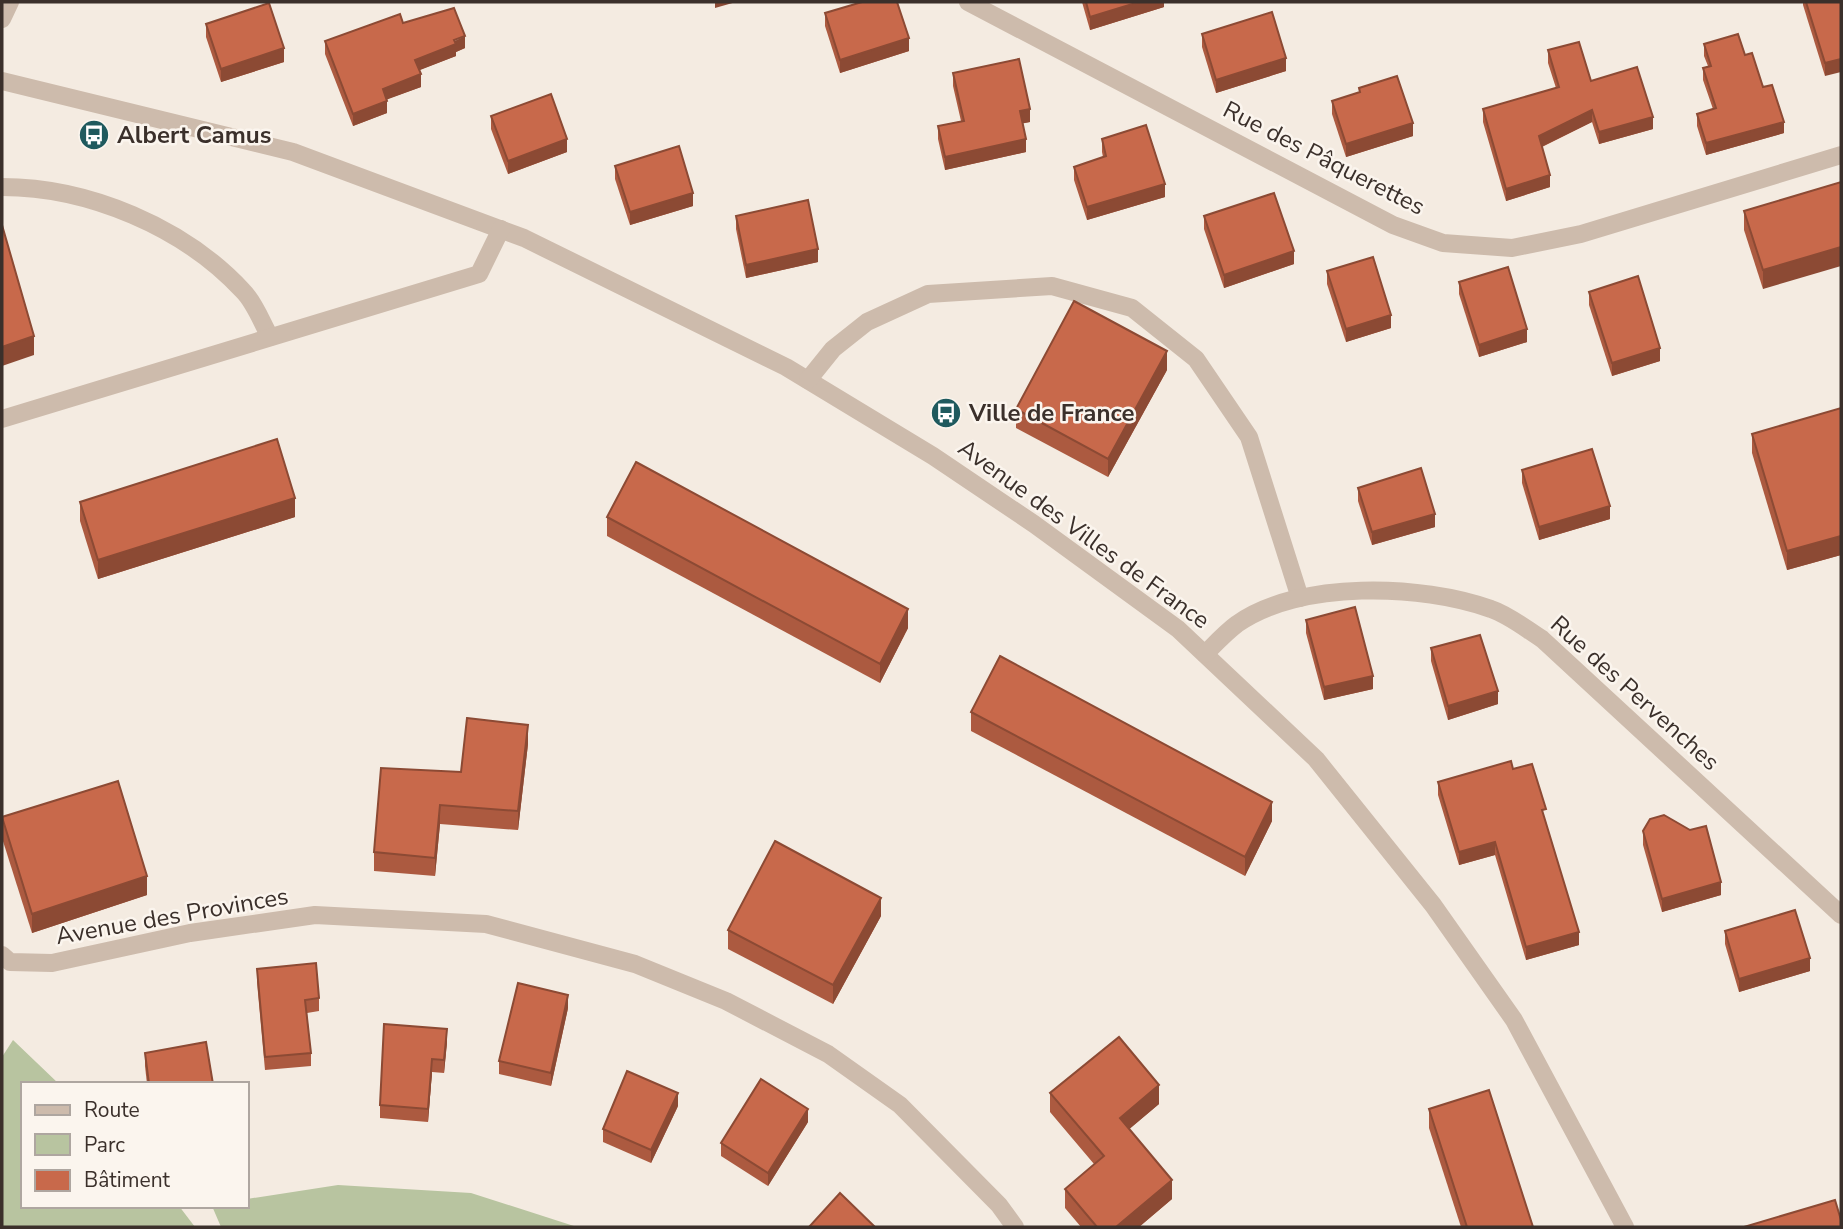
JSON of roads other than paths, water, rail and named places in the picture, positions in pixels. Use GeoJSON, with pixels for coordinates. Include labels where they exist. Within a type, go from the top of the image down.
{"type":"FeatureCollection","features":[{"type":"Feature","properties":{"kind":"street"},"geometry":{"type":"LineString","coordinates":[[2,19],[10,2]]}},
{"type":"Feature","properties":{"kind":"street","name":"Rue des Pâquerettes"},"geometry":{"type":"LineString","coordinates":[[968,2],[1393,225],[1443,243],[1512,248],[1581,234],[1841,155]]}},
{"type":"Feature","properties":{"kind":"street","name":"Avenue des Villes de France"},"geometry":{"type":"LineString","coordinates":[[2,81],[293,152],[501,229],[562,256],[808,380],[1004,503],[1178,629],[1315,759],[1433,905],[1514,1020],[1625,1227]]}},
{"type":"Feature","properties":{"kind":"street"},"geometry":{"type":"LineString","coordinates":[[2,187],[34,187],[121,210],[189,245],[245,292],[270,337]]}},
{"type":"Feature","properties":{"kind":"street"},"geometry":{"type":"LineString","coordinates":[[2,419],[479,274],[501,229]]}},
{"type":"Feature","properties":{"kind":"street"},"geometry":{"type":"LineString","coordinates":[[808,380],[833,349],[867,323],[928,294],[1052,286],[1132,308],[1196,359],[1249,437],[1300,598]]}},
{"type":"Feature","properties":{"kind":"street","name":"Rue des Pervenches"},"geometry":{"type":"LineString","coordinates":[[1205,653],[1237,624],[1282,601],[1340,591],[1405,590],[1492,609],[1532,633],[1841,915]]}},
{"type":"Feature","properties":{"kind":"street","name":"Avenue des Provinces"},"geometry":{"type":"LineString","coordinates":[[2,955],[10,962],[52,963],[190,933],[315,915],[486,924],[635,964],[726,1001],[828,1054],[900,1105],[999,1205],[1015,1227]]}},
{"type":"Feature","properties":{"kind":"place","name":"Albert Camus"},"geometry":{"type":"Point","coordinates":[94,135]}},
{"type":"Feature","properties":{"kind":"place","name":"Ville de France"},"geometry":{"type":"Point","coordinates":[946,413]}}]}
